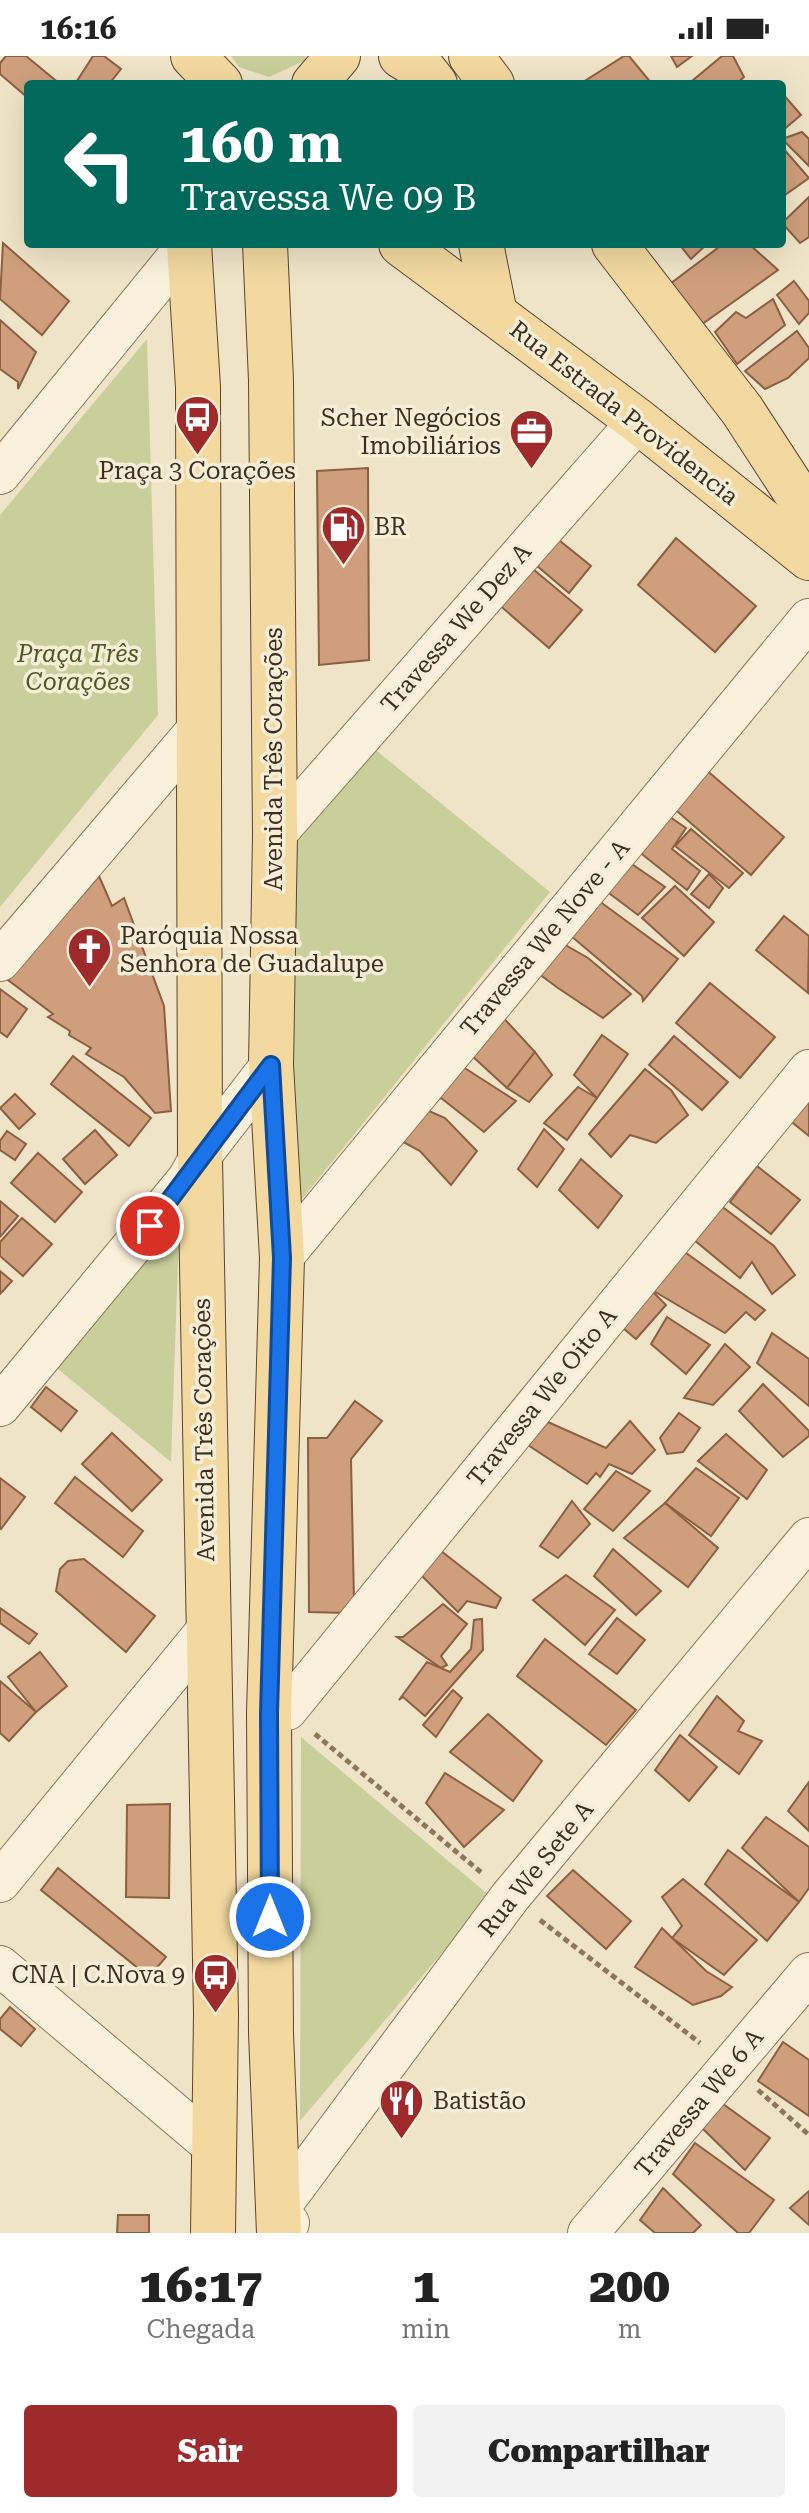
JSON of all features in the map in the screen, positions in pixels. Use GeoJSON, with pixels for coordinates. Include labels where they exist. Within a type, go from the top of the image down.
{"type":"FeatureCollection","features":[{"type":"Feature","properties":{"kind":"main road"},"geometry":{"type":"LineString","coordinates":[[181,56],[183,80]]}},
{"type":"Feature","properties":{"kind":"main road"},"geometry":{"type":"LineString","coordinates":[[193,56],[216,80]]}},
{"type":"Feature","properties":{"kind":"main road"},"geometry":{"type":"LineString","coordinates":[[401,56],[424,70],[432,80]]}},
{"type":"Feature","properties":{"kind":"main road"},"geometry":{"type":"LineString","coordinates":[[471,56],[489,80]]}},
{"type":"Feature","properties":{"kind":"main road","name":"Avenida Três Corações"},"geometry":{"type":"LineString","coordinates":[[188,248],[198,387],[196,731],[207,1630],[216,2014],[213,2233]]}},
{"type":"Feature","properties":{"kind":"main road","name":"Avenida Três Corações"},"geometry":{"type":"LineString","coordinates":[[265,248],[271,380],[275,835],[271,1065],[282,1258],[278,1712],[285,2226]]}},
{"type":"Feature","properties":{"kind":"main road"},"geometry":{"type":"LineString","coordinates":[[406,248],[495,314]]}},
{"type":"Feature","properties":{"kind":"main road","name":"Rua Estrada Providencia"},"geometry":{"type":"LineString","coordinates":[[482,248],[495,314],[638,421],[809,558]]}},
{"type":"Feature","properties":{"kind":"main road"},"geometry":{"type":"LineString","coordinates":[[617,248],[742,410],[809,513]]}},
{"type":"Feature","properties":{"kind":"main road"},"geometry":{"type":"LineString","coordinates":[[213,2166],[285,2226]]}},
{"type":"Feature","properties":{"kind":"street"},"geometry":{"type":"LineString","coordinates":[[0,474],[185,248]]}},
{"type":"Feature","properties":{"kind":"street","name":"Travessa We Dez A"},"geometry":{"type":"LineString","coordinates":[[275,835],[638,421]]}},
{"type":"Feature","properties":{"kind":"street","name":"Travessa We Nove - A"},"geometry":{"type":"LineString","coordinates":[[282,1258],[809,619]]}},
{"type":"Feature","properties":{"kind":"street"},"geometry":{"type":"LineString","coordinates":[[0,961],[196,731]]}},
{"type":"Feature","properties":{"kind":"street"},"geometry":{"type":"LineString","coordinates":[[0,1406],[187,1180],[200,1157],[271,1065]]}},
{"type":"Feature","properties":{"kind":"street","name":"Travessa We Oito A"},"geometry":{"type":"LineString","coordinates":[[278,1712],[809,1070]]}},
{"type":"Feature","properties":{"kind":"street","name":"Rua We Sete A"},"geometry":{"type":"LineString","coordinates":[[285,2226],[510,1897],[809,1538]]}},
{"type":"Feature","properties":{"kind":"street"},"geometry":{"type":"LineString","coordinates":[[0,1882],[207,1630]]}},
{"type":"Feature","properties":{"kind":"street"},"geometry":{"type":"LineString","coordinates":[[0,1966],[213,2166]]}},
{"type":"Feature","properties":{"kind":"street","name":"Travessa We 6 A"},"geometry":{"type":"LineString","coordinates":[[588,2233],[809,1973]]}},
{"type":"Feature","properties":{"kind":"path"},"geometry":{"type":"LineString","coordinates":[[278,1712],[510,1897],[730,2066],[809,2135]]}},
{"type":"Feature","properties":{"kind":"green space"},"geometry":{"type":"Polygon","coordinates":[[[231,56],[306,56],[304,61],[269,77],[239,67],[231,56]]]}},
{"type":"Feature","properties":{"kind":"green space","name":"Praça Três Corações"},"geometry":{"type":"Polygon","coordinates":[[[147,339],[158,715],[0,907],[0,515],[147,339]]]}},
{"type":"Feature","properties":{"kind":"green space"},"geometry":{"type":"Polygon","coordinates":[[[372,747],[550,892],[298,1204],[283,856],[372,747]]]}},
{"type":"Feature","properties":{"kind":"green space"},"geometry":{"type":"Polygon","coordinates":[[[159,1232],[179,1233],[171,1462],[53,1365],[159,1232]]]}},
{"type":"Feature","properties":{"kind":"green space"},"geometry":{"type":"Polygon","coordinates":[[[301,1737],[490,1896],[300,2121],[301,1737]]]}},
{"type":"Feature","properties":{"kind":"building"},"geometry":{"type":"Polygon","coordinates":[[[6,56],[26,56],[55,80],[24,80],[24,95],[0,74],[0,63],[6,56]]]}},
{"type":"Feature","properties":{"kind":"building"},"geometry":{"type":"Polygon","coordinates":[[[93,56],[104,56],[121,69],[112,80],[78,80],[93,56]]]}},
{"type":"Feature","properties":{"kind":"building"},"geometry":{"type":"Polygon","coordinates":[[[624,56],[629,56],[649,80],[586,80],[624,56]]]}},
{"type":"Feature","properties":{"kind":"building"},"geometry":{"type":"Polygon","coordinates":[[[671,56],[692,56],[677,67],[671,56]]]}},
{"type":"Feature","properties":{"kind":"building"},"geometry":{"type":"Polygon","coordinates":[[[722,56],[733,56],[744,77],[741,80],[693,80],[722,56]]]}},
{"type":"Feature","properties":{"kind":"building"},"geometry":{"type":"Polygon","coordinates":[[[786,98],[801,115],[786,128],[786,98]]]}},
{"type":"Feature","properties":{"kind":"building"},"geometry":{"type":"Polygon","coordinates":[[[802,132],[809,139],[809,166],[786,143],[786,138],[802,132]]]}},
{"type":"Feature","properties":{"kind":"building"},"geometry":{"type":"Polygon","coordinates":[[[786,152],[809,178],[786,194],[786,152]]]}},
{"type":"Feature","properties":{"kind":"building"},"geometry":{"type":"Polygon","coordinates":[[[809,197],[809,237],[800,243],[786,227],[786,219],[809,197]]]}},
{"type":"Feature","properties":{"kind":"building"},"geometry":{"type":"Polygon","coordinates":[[[3,243],[69,301],[42,335],[0,299],[3,243]]]}},
{"type":"Feature","properties":{"kind":"building"},"geometry":{"type":"Polygon","coordinates":[[[682,248],[703,248],[691,259],[682,248]]]}},
{"type":"Feature","properties":{"kind":"building"},"geometry":{"type":"Polygon","coordinates":[[[718,248],[753,248],[778,270],[701,325],[666,287],[718,248]]]}},
{"type":"Feature","properties":{"kind":"building"},"geometry":{"type":"Polygon","coordinates":[[[794,281],[809,301],[809,313],[799,324],[777,295],[794,281]]]}},
{"type":"Feature","properties":{"kind":"building"},"geometry":{"type":"Polygon","coordinates":[[[773,299],[785,325],[737,364],[715,332],[736,312],[746,318],[773,299]]]}},
{"type":"Feature","properties":{"kind":"building"},"geometry":{"type":"Polygon","coordinates":[[[0,320],[36,352],[18,389],[18,382],[0,369],[0,320]]]}},
{"type":"Feature","properties":{"kind":"building"},"geometry":{"type":"Polygon","coordinates":[[[797,331],[809,348],[809,358],[788,378],[765,389],[745,371],[797,331]]]}},
{"type":"Feature","properties":{"kind":"building","name":"BR"},"geometry":{"type":"Polygon","coordinates":[[[368,468],[369,660],[319,665],[317,471],[368,468]]]}},
{"type":"Feature","properties":{"kind":"building"},"geometry":{"type":"Polygon","coordinates":[[[544,528],[591,566],[569,593],[523,554],[544,528]]]}},
{"type":"Feature","properties":{"kind":"building"},"geometry":{"type":"Polygon","coordinates":[[[676,538],[756,606],[715,652],[638,585],[676,538]]]}},
{"type":"Feature","properties":{"kind":"building"},"geometry":{"type":"Polygon","coordinates":[[[521,559],[582,610],[549,648],[490,597],[521,559]]]}},
{"type":"Feature","properties":{"kind":"building"},"geometry":{"type":"Polygon","coordinates":[[[704,768],[784,837],[751,875],[671,806],[704,768]]]}},
{"type":"Feature","properties":{"kind":"building"},"geometry":{"type":"Polygon","coordinates":[[[670,817],[686,828],[672,849],[700,871],[687,890],[638,851],[670,817]]]}},
{"type":"Feature","properties":{"kind":"building"},"geometry":{"type":"Polygon","coordinates":[[[691,829],[743,873],[729,888],[675,846],[691,829]]]}},
{"type":"Feature","properties":{"kind":"building"},"geometry":{"type":"Polygon","coordinates":[[[626,860],[665,887],[638,915],[601,887],[626,860]]]}},
{"type":"Feature","properties":{"kind":"building"},"geometry":{"type":"Polygon","coordinates":[[[709,874],[723,888],[709,908],[691,894],[709,874]]]}},
{"type":"Feature","properties":{"kind":"building","name":"Paróquia Nossa Senhora de Guadalupe"},"geometry":{"type":"Polygon","coordinates":[[[99,876],[112,906],[124,898],[164,1006],[171,1111],[155,1113],[124,1077],[86,1054],[91,1048],[69,1035],[70,1031],[48,1017],[53,1014],[8,980],[99,876]]]}},
{"type":"Feature","properties":{"kind":"building"},"geometry":{"type":"Polygon","coordinates":[[[675,886],[714,922],[684,956],[642,918],[675,886]]]}},
{"type":"Feature","properties":{"kind":"building"},"geometry":{"type":"Polygon","coordinates":[[[595,898],[678,959],[643,1001],[642,996],[564,930],[595,898]]]}},
{"type":"Feature","properties":{"kind":"building"},"geometry":{"type":"Polygon","coordinates":[[[784,916],[809,936],[808,993],[756,950],[784,916]]]}},
{"type":"Feature","properties":{"kind":"building"},"geometry":{"type":"Polygon","coordinates":[[[555,939],[588,958],[631,994],[603,1018],[558,988],[531,968],[555,939]]]}},
{"type":"Feature","properties":{"kind":"building"},"geometry":{"type":"Polygon","coordinates":[[[710,983],[775,1037],[740,1078],[676,1023],[710,983]]]}},
{"type":"Feature","properties":{"kind":"building"},"geometry":{"type":"Polygon","coordinates":[[[0,989],[27,1009],[7,1037],[0,1032],[0,989]]]}},
{"type":"Feature","properties":{"kind":"building"},"geometry":{"type":"Polygon","coordinates":[[[499,1013],[535,1052],[507,1088],[470,1054],[499,1013]]]}},
{"type":"Feature","properties":{"kind":"building"},"geometry":{"type":"Polygon","coordinates":[[[602,1035],[628,1054],[597,1098],[574,1075],[602,1035]]]}},
{"type":"Feature","properties":{"kind":"building"},"geometry":{"type":"Polygon","coordinates":[[[674,1036],[728,1082],[702,1110],[649,1065],[674,1036]]]}},
{"type":"Feature","properties":{"kind":"building"},"geometry":{"type":"Polygon","coordinates":[[[535,1052],[552,1075],[529,1102],[507,1088],[535,1052]]]}},
{"type":"Feature","properties":{"kind":"building"},"geometry":{"type":"Polygon","coordinates":[[[73,1056],[151,1118],[129,1146],[51,1084],[73,1056]]]}},
{"type":"Feature","properties":{"kind":"building"},"geometry":{"type":"Polygon","coordinates":[[[460,1065],[516,1101],[484,1132],[441,1098],[435,1102],[460,1065]]]}},
{"type":"Feature","properties":{"kind":"building"},"geometry":{"type":"Polygon","coordinates":[[[645,1069],[671,1090],[688,1115],[656,1143],[630,1135],[611,1157],[589,1134],[645,1069]]]}},
{"type":"Feature","properties":{"kind":"building"},"geometry":{"type":"Polygon","coordinates":[[[578,1087],[597,1098],[567,1140],[544,1123],[578,1087]]]}},
{"type":"Feature","properties":{"kind":"building"},"geometry":{"type":"Polygon","coordinates":[[[809,1092],[809,1136],[788,1119],[809,1092]]]}},
{"type":"Feature","properties":{"kind":"building"},"geometry":{"type":"Polygon","coordinates":[[[15,1094],[35,1114],[19,1129],[0,1108],[15,1094]]]}},
{"type":"Feature","properties":{"kind":"building"},"geometry":{"type":"Polygon","coordinates":[[[420,1107],[445,1118],[477,1151],[451,1185],[420,1151],[394,1137],[420,1107]]]}},
{"type":"Feature","properties":{"kind":"building"},"geometry":{"type":"Polygon","coordinates":[[[544,1129],[564,1149],[537,1187],[518,1169],[544,1129]]]}},
{"type":"Feature","properties":{"kind":"building"},"geometry":{"type":"Polygon","coordinates":[[[95,1130],[117,1155],[85,1184],[63,1159],[95,1130]]]}},
{"type":"Feature","properties":{"kind":"building"},"geometry":{"type":"Polygon","coordinates":[[[7,1131],[26,1144],[15,1160],[0,1150],[0,1141],[7,1131]]]}},
{"type":"Feature","properties":{"kind":"building"},"geometry":{"type":"Polygon","coordinates":[[[38,1153],[82,1192],[55,1222],[11,1183],[38,1153]]]}},
{"type":"Feature","properties":{"kind":"building"},"geometry":{"type":"Polygon","coordinates":[[[581,1159],[622,1196],[598,1228],[559,1190],[581,1159]]]}},
{"type":"Feature","properties":{"kind":"building"},"geometry":{"type":"Polygon","coordinates":[[[757,1166],[800,1200],[771,1234],[730,1202],[757,1166]]]}},
{"type":"Feature","properties":{"kind":"building"},"geometry":{"type":"Polygon","coordinates":[[[0,1201],[18,1216],[0,1237],[0,1201]]]}},
{"type":"Feature","properties":{"kind":"building"},"geometry":{"type":"Polygon","coordinates":[[[720,1205],[774,1246],[795,1275],[772,1294],[752,1262],[740,1278],[693,1239],[720,1205]]]}},
{"type":"Feature","properties":{"kind":"building"},"geometry":{"type":"Polygon","coordinates":[[[22,1218],[52,1244],[23,1276],[0,1256],[0,1242],[22,1218]]]}},
{"type":"Feature","properties":{"kind":"building"},"geometry":{"type":"Polygon","coordinates":[[[682,1250],[765,1310],[755,1320],[746,1312],[725,1333],[652,1290],[682,1250]]]}},
{"type":"Feature","properties":{"kind":"building"},"geometry":{"type":"Polygon","coordinates":[[[0,1271],[12,1281],[0,1294],[0,1271]]]}},
{"type":"Feature","properties":{"kind":"building"},"geometry":{"type":"Polygon","coordinates":[[[648,1287],[666,1305],[636,1339],[617,1323],[648,1287]]]}},
{"type":"Feature","properties":{"kind":"building"},"geometry":{"type":"Polygon","coordinates":[[[667,1317],[710,1345],[686,1374],[651,1344],[667,1317]]]}},
{"type":"Feature","properties":{"kind":"building"},"geometry":{"type":"Polygon","coordinates":[[[772,1333],[809,1359],[809,1406],[757,1363],[772,1333]]]}},
{"type":"Feature","properties":{"kind":"building"},"geometry":{"type":"Polygon","coordinates":[[[725,1344],[750,1367],[713,1405],[684,1398],[725,1344]]]}},
{"type":"Feature","properties":{"kind":"building"},"geometry":{"type":"Polygon","coordinates":[[[763,1384],[809,1431],[809,1436],[783,1457],[739,1411],[763,1384]]]}},
{"type":"Feature","properties":{"kind":"building"},"geometry":{"type":"Polygon","coordinates":[[[46,1387],[77,1411],[61,1431],[31,1407],[46,1387]]]}},
{"type":"Feature","properties":{"kind":"building"},"geometry":{"type":"Polygon","coordinates":[[[355,1401],[382,1421],[351,1459],[354,1601],[347,1613],[309,1612],[308,1438],[327,1438],[355,1401]]]}},
{"type":"Feature","properties":{"kind":"building"},"geometry":{"type":"Polygon","coordinates":[[[679,1413],[700,1428],[683,1452],[667,1454],[660,1438],[679,1413]]]}},
{"type":"Feature","properties":{"kind":"building"},"geometry":{"type":"Polygon","coordinates":[[[630,1421],[655,1450],[632,1474],[609,1464],[600,1477],[596,1473],[587,1484],[528,1445],[548,1422],[606,1448],[630,1421]]]}},
{"type":"Feature","properties":{"kind":"building"},"geometry":{"type":"Polygon","coordinates":[[[112,1433],[162,1480],[132,1511],[82,1464],[112,1433]]]}},
{"type":"Feature","properties":{"kind":"building"},"geometry":{"type":"Polygon","coordinates":[[[726,1434],[767,1470],[747,1499],[698,1461],[726,1434]]]}},
{"type":"Feature","properties":{"kind":"building"},"geometry":{"type":"Polygon","coordinates":[[[696,1468],[739,1498],[711,1536],[665,1503],[696,1468]]]}},
{"type":"Feature","properties":{"kind":"building"},"geometry":{"type":"Polygon","coordinates":[[[616,1471],[650,1491],[613,1531],[584,1509],[616,1471]]]}},
{"type":"Feature","properties":{"kind":"building"},"geometry":{"type":"Polygon","coordinates":[[[75,1477],[143,1531],[123,1557],[55,1503],[75,1477]]]}},
{"type":"Feature","properties":{"kind":"building"},"geometry":{"type":"Polygon","coordinates":[[[0,1478],[25,1497],[1,1529],[0,1528],[0,1478]]]}},
{"type":"Feature","properties":{"kind":"building"},"geometry":{"type":"Polygon","coordinates":[[[572,1501],[590,1524],[558,1558],[540,1546],[572,1501]]]}},
{"type":"Feature","properties":{"kind":"building"},"geometry":{"type":"Polygon","coordinates":[[[665,1503],[718,1548],[688,1587],[624,1538],[665,1503]]]}},
{"type":"Feature","properties":{"kind":"building"},"geometry":{"type":"Polygon","coordinates":[[[436,1547],[501,1598],[496,1608],[467,1601],[458,1612],[421,1575],[436,1547]]]}},
{"type":"Feature","properties":{"kind":"building"},"geometry":{"type":"Polygon","coordinates":[[[613,1549],[661,1591],[636,1615],[594,1576],[613,1549]]]}},
{"type":"Feature","properties":{"kind":"building"},"geometry":{"type":"Polygon","coordinates":[[[84,1559],[155,1616],[126,1652],[56,1591],[60,1569],[68,1561],[84,1559]]]}},
{"type":"Feature","properties":{"kind":"building"},"geometry":{"type":"Polygon","coordinates":[[[566,1575],[615,1610],[585,1645],[533,1600],[566,1575]]]}},
{"type":"Feature","properties":{"kind":"building"},"geometry":{"type":"Polygon","coordinates":[[[443,1604],[467,1624],[441,1656],[447,1665],[441,1668],[397,1637],[403,1637],[443,1604]]]}},
{"type":"Feature","properties":{"kind":"building"},"geometry":{"type":"Polygon","coordinates":[[[0,1608],[37,1634],[29,1644],[0,1623],[0,1608]]]}},
{"type":"Feature","properties":{"kind":"building"},"geometry":{"type":"Polygon","coordinates":[[[617,1618],[645,1640],[617,1674],[589,1654],[617,1618]]]}},
{"type":"Feature","properties":{"kind":"building"},"geometry":{"type":"Polygon","coordinates":[[[482,1619],[483,1650],[425,1716],[403,1697],[399,1700],[427,1662],[450,1672],[471,1649],[474,1620],[482,1619]]]}},
{"type":"Feature","properties":{"kind":"building"},"geometry":{"type":"Polygon","coordinates":[[[545,1639],[636,1710],[606,1745],[517,1676],[545,1639]]]}},
{"type":"Feature","properties":{"kind":"building"},"geometry":{"type":"Polygon","coordinates":[[[40,1652],[67,1686],[36,1712],[8,1677],[40,1652]]]}},
{"type":"Feature","properties":{"kind":"building"},"geometry":{"type":"Polygon","coordinates":[[[0,1681],[36,1712],[9,1741],[0,1733],[0,1681]]]}},
{"type":"Feature","properties":{"kind":"building"},"geometry":{"type":"Polygon","coordinates":[[[453,1690],[462,1698],[436,1737],[423,1725],[453,1690]]]}},
{"type":"Feature","properties":{"kind":"building"},"geometry":{"type":"Polygon","coordinates":[[[717,1696],[744,1721],[738,1731],[762,1741],[739,1774],[689,1735],[717,1696]]]}},
{"type":"Feature","properties":{"kind":"building"},"geometry":{"type":"Polygon","coordinates":[[[488,1714],[542,1761],[513,1801],[450,1752],[488,1714]]]}},
{"type":"Feature","properties":{"kind":"building"},"geometry":{"type":"Polygon","coordinates":[[[680,1735],[717,1767],[689,1801],[655,1770],[680,1735]]]}},
{"type":"Feature","properties":{"kind":"building"},"geometry":{"type":"Polygon","coordinates":[[[445,1773],[504,1810],[464,1847],[426,1803],[445,1773]]]}},
{"type":"Feature","properties":{"kind":"building"},"geometry":{"type":"Polygon","coordinates":[[[809,1782],[809,1831],[788,1811],[809,1782]]]}},
{"type":"Feature","properties":{"kind":"building"},"geometry":{"type":"Polygon","coordinates":[[[170,1804],[169,1898],[126,1897],[127,1805],[170,1804]]]}},
{"type":"Feature","properties":{"kind":"building"},"geometry":{"type":"Polygon","coordinates":[[[766,1817],[809,1847],[809,1888],[799,1902],[742,1848],[766,1817]]]}},
{"type":"Feature","properties":{"kind":"building"},"geometry":{"type":"Polygon","coordinates":[[[728,1850],[799,1902],[767,1941],[705,1884],[728,1850]]]}},
{"type":"Feature","properties":{"kind":"building"},"geometry":{"type":"Polygon","coordinates":[[[58,1868],[166,1957],[149,1977],[41,1890],[58,1868]]]}},
{"type":"Feature","properties":{"kind":"building"},"geometry":{"type":"Polygon","coordinates":[[[573,1870],[631,1921],[606,1949],[547,1896],[573,1870]]]}},
{"type":"Feature","properties":{"kind":"building"},"geometry":{"type":"Polygon","coordinates":[[[683,1879],[757,1940],[724,1975],[672,1938],[682,1926],[662,1897],[683,1879]]]}},
{"type":"Feature","properties":{"kind":"building"},"geometry":{"type":"Polygon","coordinates":[[[662,1928],[706,1971],[732,1987],[721,1996],[693,2005],[635,1967],[662,1928]]]}},
{"type":"Feature","properties":{"kind":"building"},"geometry":{"type":"Polygon","coordinates":[[[10,2007],[35,2029],[21,2046],[0,2029],[0,2019],[10,2007]]]}},
{"type":"Feature","properties":{"kind":"building"},"geometry":{"type":"Polygon","coordinates":[[[783,2042],[809,2060],[809,2116],[758,2081],[783,2042]]]}},
{"type":"Feature","properties":{"kind":"building"},"geometry":{"type":"Polygon","coordinates":[[[719,2101],[770,2138],[745,2170],[701,2127],[719,2101]]]}},
{"type":"Feature","properties":{"kind":"building"},"geometry":{"type":"Polygon","coordinates":[[[695,2143],[774,2200],[749,2233],[738,2233],[673,2174],[695,2143]]]}},
{"type":"Feature","properties":{"kind":"building"},"geometry":{"type":"Polygon","coordinates":[[[663,2188],[701,2225],[693,2233],[655,2233],[640,2220],[663,2188]]]}},
{"type":"Feature","properties":{"kind":"building"},"geometry":{"type":"Polygon","coordinates":[[[809,2191],[809,2225],[790,2208],[809,2191]]]}},
{"type":"Feature","properties":{"kind":"building"},"geometry":{"type":"Polygon","coordinates":[[[118,2215],[149,2215],[149,2233],[117,2233],[118,2215]]]}},
{"type":"Feature","properties":{"kind":"place","name":"Praça 3 Corações"},"geometry":{"type":"Point","coordinates":[197,456]}},
{"type":"Feature","properties":{"kind":"place","name":"Scher Negócios Imobiliários"},"geometry":{"type":"Point","coordinates":[532,471]}},
{"type":"Feature","properties":{"kind":"place","name":"BR"},"geometry":{"type":"Point","coordinates":[343,566]}},
{"type":"Feature","properties":{"kind":"place","name":"Paróquia Nossa Senhora de Guadalupe"},"geometry":{"type":"Point","coordinates":[89,989]}},
{"type":"Feature","properties":{"kind":"place","name":"CNA | C.Nova 9"},"geometry":{"type":"Point","coordinates":[216,2014]}},
{"type":"Feature","properties":{"kind":"place","name":"Batistão"},"geometry":{"type":"Point","coordinates":[402,2140]}},
{"type":"Feature","properties":{"kind":"route"},"geometry":{"type":"LineString","coordinates":[[150,1226],[271,1065],[282,1258],[269,1713],[270,1917]]}}]}
